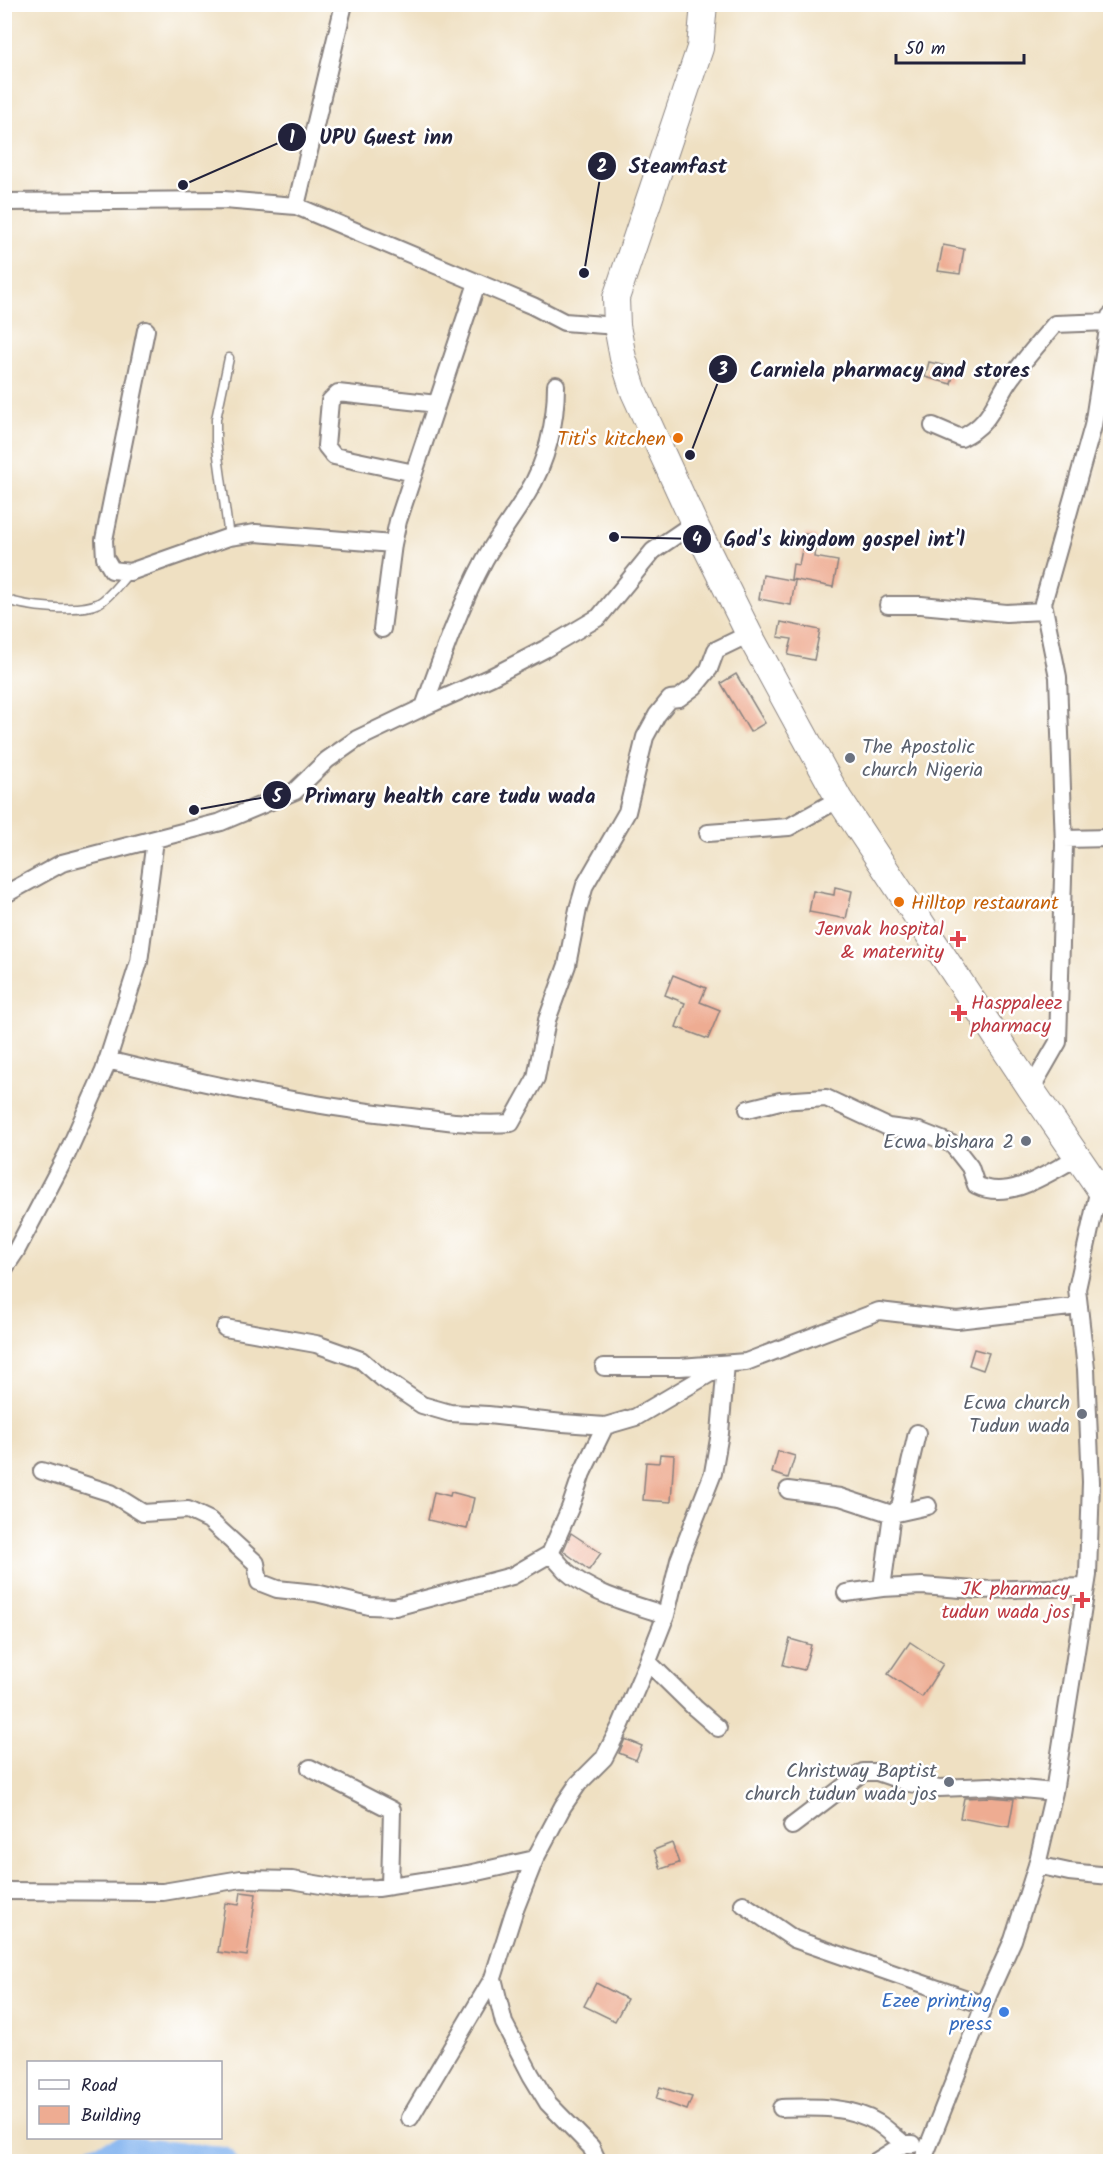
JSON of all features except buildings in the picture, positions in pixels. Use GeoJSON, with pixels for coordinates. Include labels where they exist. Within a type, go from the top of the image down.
{"type":"FeatureCollection","features":[{"type":"Feature","properties":{"kind":"main road"},"geometry":{"type":"LineString","coordinates":[[704,4],[699,48],[616,298],[616,326],[634,392],[694,524],[749,634],[838,799],[1105,1196]]}},
{"type":"Feature","properties":{"kind":"street"},"geometry":{"type":"LineString","coordinates":[[296,206],[344,4]]}},
{"type":"Feature","properties":{"kind":"street"},"geometry":{"type":"LineString","coordinates":[[4,202],[224,200],[296,206],[533,306],[564,322],[616,326]]}},
{"type":"Feature","properties":{"kind":"street"},"geometry":{"type":"LineString","coordinates":[[382,629],[393,544],[477,283]]}},
{"type":"Feature","properties":{"kind":"street"},"geometry":{"type":"LineString","coordinates":[[933,426],[961,438],[976,430],[989,416],[1008,382],[1055,324],[1110,319],[1093,426],[1043,603],[1058,677],[1064,839],[1058,1042],[1031,1089]]}},
{"type":"Feature","properties":{"kind":"street"},"geometry":{"type":"LineString","coordinates":[[146,330],[104,540],[105,558],[112,570],[130,572],[229,537],[256,533],[393,544]]}},
{"type":"Feature","properties":{"kind":"street"},"geometry":{"type":"LineString","coordinates":[[424,707],[457,621],[484,560],[529,492],[546,454],[556,409],[556,385]]}},
{"type":"Feature","properties":{"kind":"street"},"geometry":{"type":"LineString","coordinates":[[414,473],[334,456],[326,446],[330,400],[338,393],[437,404]]}},
{"type":"Feature","properties":{"kind":"street"},"geometry":{"type":"LineString","coordinates":[[4,895],[62,863],[221,822],[296,790],[327,760],[357,739],[491,677],[599,617],[653,551],[694,524]]}},
{"type":"Feature","properties":{"kind":"street"},"geometry":{"type":"LineString","coordinates":[[888,605],[921,604],[1006,613],[1044,611]]}},
{"type":"Feature","properties":{"kind":"street"},"geometry":{"type":"LineString","coordinates":[[108,1059],[233,1090],[349,1110],[484,1125],[511,1123],[536,1078],[547,1020],[567,965],[585,885],[627,812],[645,737],[657,715],[670,699],[679,698],[696,686],[709,669],[716,650],[749,634]]}},
{"type":"Feature","properties":{"kind":"street"},"geometry":{"type":"LineString","coordinates":[[708,832],[789,827],[838,799]]}},
{"type":"Feature","properties":{"kind":"street"},"geometry":{"type":"LineString","coordinates":[[1064,839],[1110,838]]}},
{"type":"Feature","properties":{"kind":"street"},"geometry":{"type":"LineString","coordinates":[[4,1269],[16,1251],[67,1154],[108,1059],[139,962],[155,840]]}},
{"type":"Feature","properties":{"kind":"street"},"geometry":{"type":"LineString","coordinates":[[748,1109],[780,1101],[826,1098],[888,1127],[920,1131],[952,1144],[970,1167],[976,1185],[986,1190],[1019,1188],[1078,1157]]}},
{"type":"Feature","properties":{"kind":"street"},"geometry":{"type":"LineString","coordinates":[[922,2162],[984,2005],[1013,1940],[1037,1865],[1054,1792],[1086,1587],[1090,1482],[1086,1369],[1077,1289],[1105,1196]]}},
{"type":"Feature","properties":{"kind":"street"},"geometry":{"type":"LineString","coordinates":[[604,1367],[680,1367],[746,1362],[879,1311],[957,1320],[1079,1306]]}},
{"type":"Feature","properties":{"kind":"street"},"geometry":{"type":"LineString","coordinates":[[225,1328],[316,1344],[361,1360],[382,1378],[422,1405],[450,1413],[605,1426],[636,1417],[726,1364]]}},
{"type":"Feature","properties":{"kind":"street"},"geometry":{"type":"LineString","coordinates":[[410,2118],[493,1978],[514,1912],[535,1859],[573,1791],[604,1758],[648,1662],[666,1615],[679,1560],[713,1473],[720,1433],[726,1364]]}},
{"type":"Feature","properties":{"kind":"street"},"geometry":{"type":"LineString","coordinates":[[42,1471],[111,1493],[143,1512],[188,1510],[209,1520],[256,1563],[259,1582],[277,1589],[316,1593],[369,1606],[395,1607],[512,1576],[550,1554],[566,1520],[582,1473],[605,1426]]}},
{"type":"Feature","properties":{"kind":"street"},"geometry":{"type":"LineString","coordinates":[[882,1588],[892,1514],[900,1507],[917,1433]]}},
{"type":"Feature","properties":{"kind":"street"},"geometry":{"type":"LineString","coordinates":[[788,1490],[840,1497],[892,1514],[928,1506]]}},
{"type":"Feature","properties":{"kind":"street"},"geometry":{"type":"LineString","coordinates":[[550,1554],[567,1572],[586,1585],[630,1604],[666,1615]]}},
{"type":"Feature","properties":{"kind":"street"},"geometry":{"type":"LineString","coordinates":[[846,1593],[922,1586],[975,1590],[1086,1587]]}},
{"type":"Feature","properties":{"kind":"street"},"geometry":{"type":"LineString","coordinates":[[648,1662],[718,1728]]}},
{"type":"Feature","properties":{"kind":"street"},"geometry":{"type":"LineString","coordinates":[[310,1768],[392,1810],[390,1886]]}},
{"type":"Feature","properties":{"kind":"street"},"geometry":{"type":"LineString","coordinates":[[792,1826],[863,1772],[877,1772],[909,1783],[939,1788],[990,1786],[1054,1792]]}},
{"type":"Feature","properties":{"kind":"street"},"geometry":{"type":"LineString","coordinates":[[4,1891],[163,1892],[242,1880],[292,1880],[344,1889],[390,1886],[468,1874],[535,1859]]}},
{"type":"Feature","properties":{"kind":"street"},"geometry":{"type":"LineString","coordinates":[[1037,1865],[1069,1872],[1110,1876]]}},
{"type":"Feature","properties":{"kind":"street"},"geometry":{"type":"LineString","coordinates":[[742,1904],[794,1939],[984,2005]]}},
{"type":"Feature","properties":{"kind":"street"},"geometry":{"type":"LineString","coordinates":[[493,1978],[504,2023],[531,2075],[548,2103],[591,2147],[598,2162]]}},
{"type":"Feature","properties":{"kind":"street"},"geometry":{"type":"LineString","coordinates":[[781,2108],[827,2107],[857,2114],[877,2123],[904,2144]]}},
{"type":"Feature","properties":{"kind":"street"},"geometry":{"type":"LineString","coordinates":[[875,2162],[904,2144],[929,2143]]}},
{"type":"Feature","properties":{"kind":"lane"},"geometry":{"type":"LineString","coordinates":[[229,358],[216,419],[216,441],[229,537]]}},
{"type":"Feature","properties":{"kind":"lane"},"geometry":{"type":"LineString","coordinates":[[4,599],[35,607],[86,607],[100,603],[130,572]]}},
{"type":"Feature","properties":{"kind":"waterway"},"geometry":{"type":"LineString","coordinates":[[90,2162],[122,2151],[222,2162]]}},
{"type":"Feature","properties":{"kind":"place","name":"UPU Guest inn"},"geometry":{"type":"Point","coordinates":[183,185]}},
{"type":"Feature","properties":{"kind":"place","name":"Steamfast"},"geometry":{"type":"Point","coordinates":[584,273]}},
{"type":"Feature","properties":{"kind":"place","name":"Titi's kitchen"},"geometry":{"type":"Point","coordinates":[678,438]}},
{"type":"Feature","properties":{"kind":"place","name":"Carniela pharmacy and stores"},"geometry":{"type":"Point","coordinates":[690,455]}},
{"type":"Feature","properties":{"kind":"place","name":"God's kingdom gospel int'l"},"geometry":{"type":"Point","coordinates":[614,537]}},
{"type":"Feature","properties":{"kind":"place","name":"The Apostolic church Nigeria"},"geometry":{"type":"Point","coordinates":[850,758]}},
{"type":"Feature","properties":{"kind":"place","name":"Primary health care tudu wada"},"geometry":{"type":"Point","coordinates":[194,810]}},
{"type":"Feature","properties":{"kind":"place","name":"Hilltop restaurant"},"geometry":{"type":"Point","coordinates":[899,902]}},
{"type":"Feature","properties":{"kind":"place","name":"Jenvak hospital & maternity"},"geometry":{"type":"Point","coordinates":[958,939]}},
{"type":"Feature","properties":{"kind":"place","name":"Hasppaleez pharmacy"},"geometry":{"type":"Point","coordinates":[959,1013]}},
{"type":"Feature","properties":{"kind":"place","name":"Ecwa bishara 2"},"geometry":{"type":"Point","coordinates":[1026,1141]}},
{"type":"Feature","properties":{"kind":"place","name":"Ecwa church Tudun wada"},"geometry":{"type":"Point","coordinates":[1082,1414]}},
{"type":"Feature","properties":{"kind":"place","name":"JK pharmacy tudun wada jos"},"geometry":{"type":"Point","coordinates":[1082,1600]}},
{"type":"Feature","properties":{"kind":"place","name":"Christway Baptist church tudun wada jos"},"geometry":{"type":"Point","coordinates":[949,1782]}},
{"type":"Feature","properties":{"kind":"place","name":"Ezee printing press"},"geometry":{"type":"Point","coordinates":[1004,2012]}}]}
